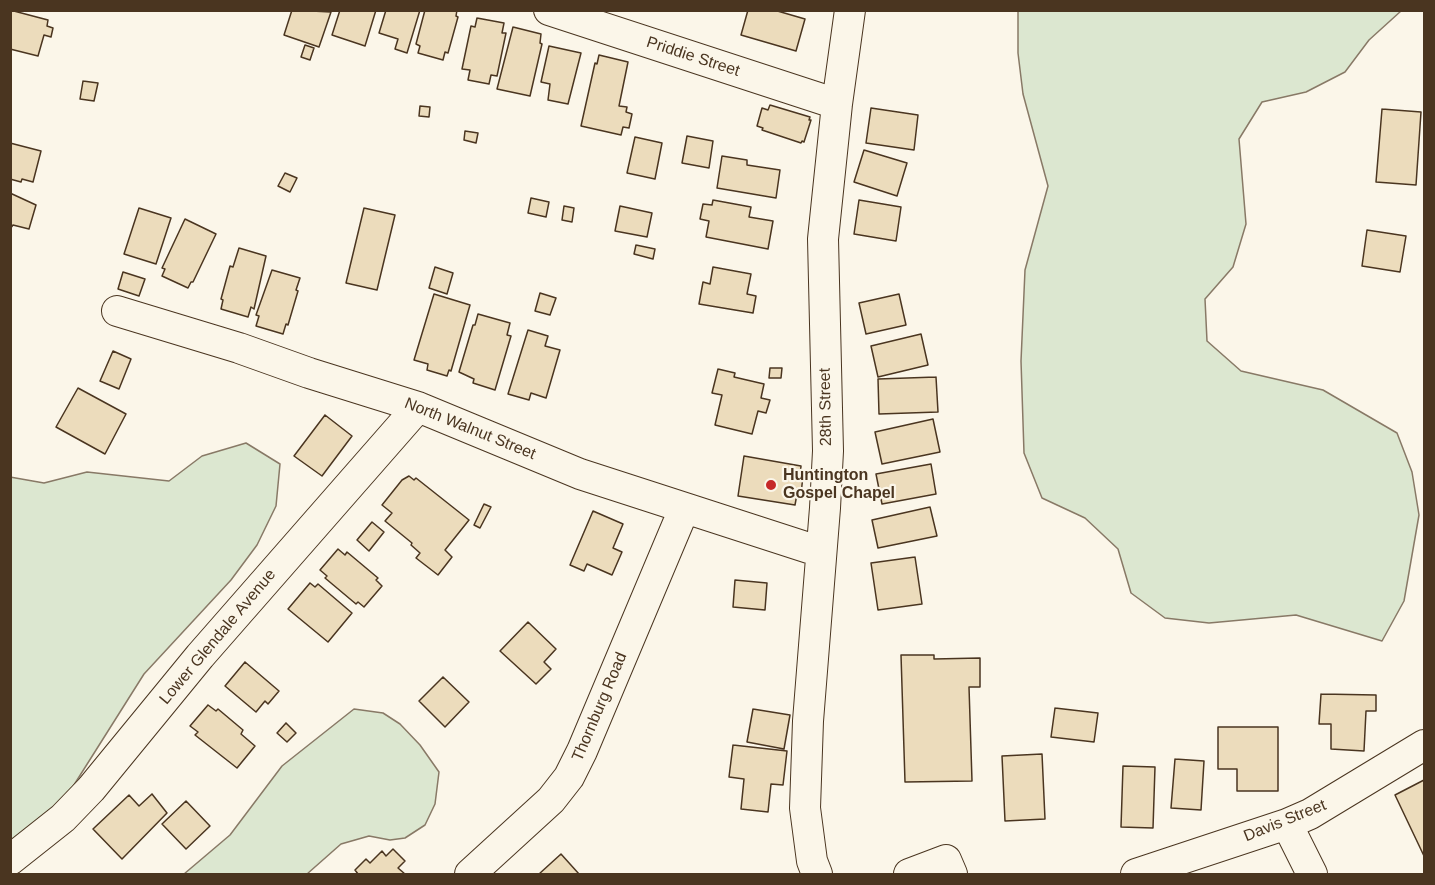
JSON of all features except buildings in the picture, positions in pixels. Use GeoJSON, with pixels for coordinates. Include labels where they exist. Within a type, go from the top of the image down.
{"type":"FeatureCollection","features":[{"type":"Feature","properties":{"kind":"street","name":"Priddie Street"},"geometry":{"type":"LineString","coordinates":[[549,10],[837,104]]}},
{"type":"Feature","properties":{"kind":"street","name":"28th Street"},"geometry":{"type":"LineString","coordinates":[[817,874],[812,861],[805,808],[808,721],[828,451],[823,240],[837,104],[850,10]]}},
{"type":"Feature","properties":{"kind":"street","name":"North Walnut Street"},"geometry":{"type":"LineString","coordinates":[[117,311],[239,348],[309,373],[418,407],[580,474],[821,552]]}},
{"type":"Feature","properties":{"kind":"street","name":"Lower Glendale Avenue"},"geometry":{"type":"LineString","coordinates":[[10,860],[63,818],[91,789],[200,656],[418,407]]}},
{"type":"Feature","properties":{"kind":"street","name":"Thornburg Road"},"geometry":{"type":"LineString","coordinates":[[470,874],[552,800],[569,777],[582,752],[684,509]]}},
{"type":"Feature","properties":{"kind":"street","name":"Davis Street"},"geometry":{"type":"LineString","coordinates":[[1136,874],[1287,824],[1337,799],[1425,746]]}},
{"type":"Feature","properties":{"kind":"street"},"geometry":{"type":"LineString","coordinates":[[1287,824],[1312,874]]}},
{"type":"Feature","properties":{"kind":"street"},"geometry":{"type":"LineString","coordinates":[[909,874],[946,860],[952,874]]}},
{"type":"Feature","properties":{"kind":"green space"},"geometry":{"type":"Polygon","coordinates":[[[1018,11],[1401,11],[1369,40],[1345,72],[1306,92],[1262,102],[1239,139],[1246,224],[1233,267],[1205,299],[1207,341],[1241,371],[1323,390],[1397,433],[1412,472],[1419,515],[1404,601],[1382,641],[1296,615],[1209,623],[1165,618],[1131,593],[1118,549],[1085,518],[1042,498],[1024,453],[1021,361],[1025,270],[1048,186],[1023,94],[1018,53],[1018,11]]]}},
{"type":"Feature","properties":{"kind":"green space"},"geometry":{"type":"Polygon","coordinates":[[[246,443],[280,464],[276,506],[257,545],[231,580],[144,674],[55,815],[10,849],[10,477],[44,483],[87,472],[169,481],[202,456],[246,443]]]}},
{"type":"Feature","properties":{"kind":"green space"},"geometry":{"type":"Polygon","coordinates":[[[354,709],[383,713],[400,724],[420,745],[439,772],[435,804],[425,825],[405,838],[390,840],[369,836],[341,844],[307,874],[184,874],[230,835],[282,766],[354,709]]]}},
{"type":"Feature","properties":{"kind":"place","name":"Huntington Gospel Chapel"},"geometry":{"type":"Point","coordinates":[771,485]}}]}
